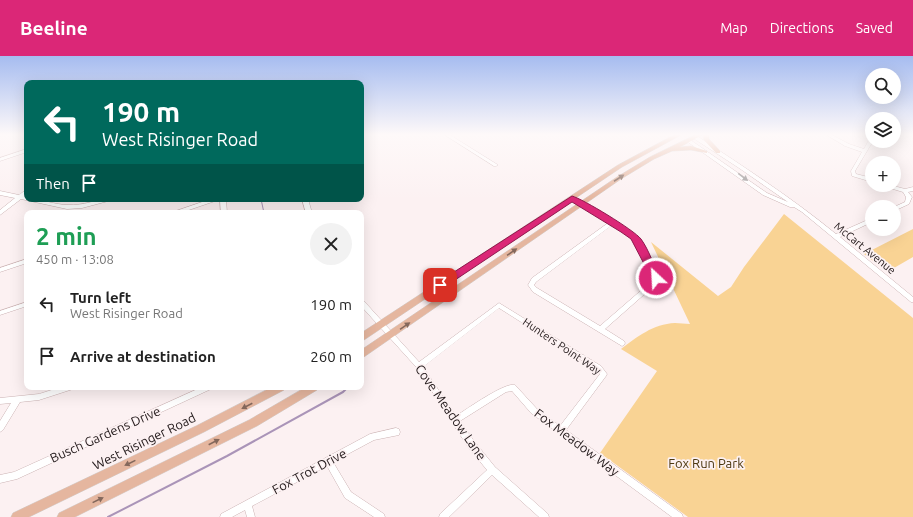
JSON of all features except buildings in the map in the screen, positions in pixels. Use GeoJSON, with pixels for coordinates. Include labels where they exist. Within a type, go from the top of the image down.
{"type":"FeatureCollection","features":[{"type":"Feature","properties":{"kind":"main road"},"geometry":{"type":"LineString","coordinates":[[364,336],[635,157]]}},
{"type":"Feature","properties":{"kind":"main road"},"geometry":{"type":"LineString","coordinates":[[364,353],[619,178],[657,157]]}},
{"type":"Feature","properties":{"kind":"main road"},"geometry":{"type":"LineString","coordinates":[[572,198],[581,204]]}},
{"type":"Feature","properties":{"kind":"main road","name":"West Risinger Road"},"geometry":{"type":"LineString","coordinates":[[17,517],[200,429],[275,390]]}},
{"type":"Feature","properties":{"kind":"main road"},"geometry":{"type":"LineString","coordinates":[[63,517],[253,423],[309,390]]}},
{"type":"Feature","properties":{"kind":"street"},"geometry":{"type":"LineString","coordinates":[[0,160],[9,157]]}},
{"type":"Feature","properties":{"kind":"street"},"geometry":{"type":"LineString","coordinates":[[482,157],[496,165]]}},
{"type":"Feature","properties":{"kind":"street","name":"McCart Avenue"},"geometry":{"type":"LineString","coordinates":[[711,157],[765,194],[804,211]]}},
{"type":"Feature","properties":{"kind":"street","name":"McCart Avenue"},"geometry":{"type":"LineString","coordinates":[[725,157],[804,211],[913,300]]}},
{"type":"Feature","properties":{"kind":"street"},"geometry":{"type":"LineString","coordinates":[[862,157],[853,171],[854,175],[865,178]]}},
{"type":"Feature","properties":{"kind":"street"},"geometry":{"type":"LineString","coordinates":[[901,190],[913,190]]}},
{"type":"Feature","properties":{"kind":"street"},"geometry":{"type":"LineString","coordinates":[[901,206],[907,202],[908,197],[905,191]]}},
{"type":"Feature","properties":{"kind":"street"},"geometry":{"type":"LineString","coordinates":[[0,193],[24,198]]}},
{"type":"Feature","properties":{"kind":"street"},"geometry":{"type":"LineString","coordinates":[[0,214],[24,193]]}},
{"type":"Feature","properties":{"kind":"street"},"geometry":{"type":"LineString","coordinates":[[42,202],[67,207],[82,206],[98,202]]}},
{"type":"Feature","properties":{"kind":"street"},"geometry":{"type":"LineString","coordinates":[[184,210],[207,202]]}},
{"type":"Feature","properties":{"kind":"street"},"geometry":{"type":"LineString","coordinates":[[581,204],[612,222],[636,240],[656,278],[600,330]]}},
{"type":"Feature","properties":{"kind":"street"},"geometry":{"type":"LineString","coordinates":[[612,222],[534,280],[531,285],[535,290],[622,343]]}},
{"type":"Feature","properties":{"kind":"street"},"geometry":{"type":"LineString","coordinates":[[835,237],[865,223]]}},
{"type":"Feature","properties":{"kind":"street"},"geometry":{"type":"LineString","coordinates":[[0,270],[24,262]]}},
{"type":"Feature","properties":{"kind":"street"},"geometry":{"type":"LineString","coordinates":[[0,313],[24,305]]}},
{"type":"Feature","properties":{"kind":"street","name":"Cove Meadow Lane"},"geometry":{"type":"LineString","coordinates":[[364,305],[419,366],[471,444],[492,470],[545,517]]}},
{"type":"Feature","properties":{"kind":"street","name":"Hunters Point Way"},"geometry":{"type":"LineString","coordinates":[[419,366],[500,305],[599,368],[604,374],[561,431]]}},
{"type":"Feature","properties":{"kind":"street","name":"Fox Meadow Way"},"geometry":{"type":"LineString","coordinates":[[456,420],[504,390],[513,387],[534,411],[679,517]]}},
{"type":"Feature","properties":{"kind":"street"},"geometry":{"type":"LineString","coordinates":[[0,401],[39,397],[61,390]]}},
{"type":"Feature","properties":{"kind":"street","name":"Busch Gardens Drive"},"geometry":{"type":"LineString","coordinates":[[0,479],[14,476],[202,390]]}},
{"type":"Feature","properties":{"kind":"street"},"geometry":{"type":"LineString","coordinates":[[0,428],[17,400]]}},
{"type":"Feature","properties":{"kind":"street","name":"Fox Trot Drive"},"geometry":{"type":"LineString","coordinates":[[224,517],[373,437],[396,432]]}},
{"type":"Feature","properties":{"kind":"street"},"geometry":{"type":"LineString","coordinates":[[328,461],[348,495],[381,517]]}},
{"type":"Feature","properties":{"kind":"street"},"geometry":{"type":"LineString","coordinates":[[444,517],[492,470]]}},
{"type":"Feature","properties":{"kind":"street"},"geometry":{"type":"LineString","coordinates":[[248,504],[251,517]]}},
{"type":"Feature","properties":{"kind":"green space","name":"Fox Run Park"},"geometry":{"type":"Polygon","coordinates":[[[784,214],[913,318],[913,517],[688,517],[600,453],[657,371],[621,349],[646,332],[660,326],[675,323],[690,324],[651,242],[718,296],[731,287],[744,267],[784,214]]]}},
{"type":"Feature","properties":{"kind":"green space"},"geometry":{"type":"Polygon","coordinates":[[[913,229],[913,257],[887,272],[864,254],[901,236],[913,229]]]}},
{"type":"Feature","properties":{"kind":"waterway"},"geometry":{"type":"LineString","coordinates":[[262,202],[263,210]]}},
{"type":"Feature","properties":{"kind":"waterway"},"geometry":{"type":"LineString","coordinates":[[108,517],[227,456],[345,390]]}},
{"type":"Feature","properties":{"kind":"route"},"geometry":{"type":"LineString","coordinates":[[440,285],[572,198],[634,237],[656,275],[656,278]]}}]}
